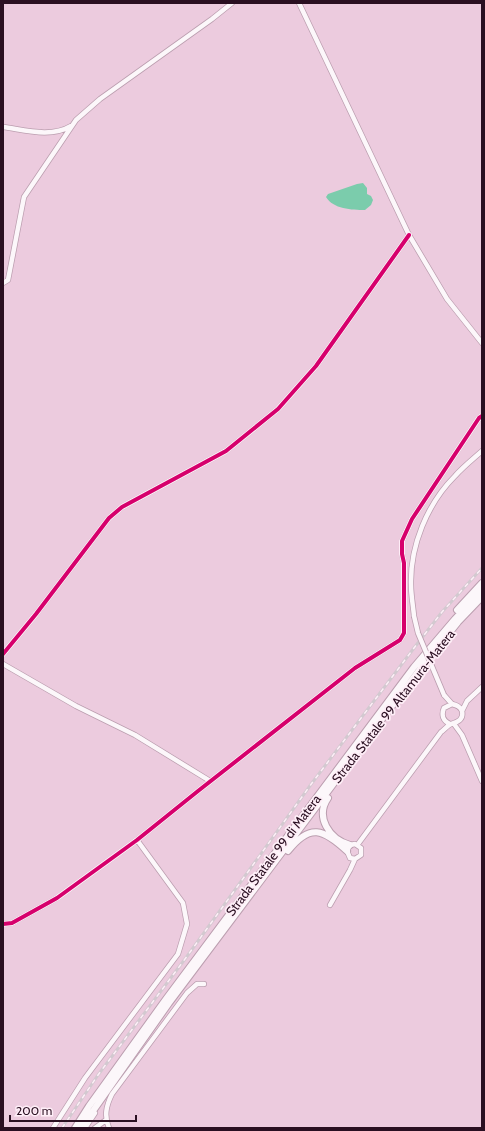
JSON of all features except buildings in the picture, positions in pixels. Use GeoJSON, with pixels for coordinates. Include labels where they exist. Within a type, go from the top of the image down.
{"type":"FeatureCollection","features":[{"type":"Feature","properties":{"kind":"highway"},"geometry":{"type":"LineString","coordinates":[[414,667],[440,631],[482,583]]}},
{"type":"Feature","properties":{"kind":"highway","name":"Strada Statale 99 di Matera"},"geometry":{"type":"LineString","coordinates":[[75,1128],[89,1106],[166,999],[414,667],[482,590]]}},
{"type":"Feature","properties":{"kind":"highway","name":"Strada Statale 99 Altamura-Matera"},"geometry":{"type":"LineString","coordinates":[[81,1128],[169,1003],[380,723],[458,622],[482,597]]}},
{"type":"Feature","properties":{"kind":"highway"},"geometry":{"type":"LineString","coordinates":[[350,845],[340,841],[331,834],[326,827],[322,811],[324,803],[354,763],[380,723]]}},
{"type":"Feature","properties":{"kind":"highway"},"geometry":{"type":"LineString","coordinates":[[214,944],[302,836],[309,832],[323,833],[347,851]]}},
{"type":"Feature","properties":{"kind":"street"},"geometry":{"type":"LineString","coordinates":[[3,283],[8,280],[24,197],[76,120],[100,99],[232,3]]}},
{"type":"Feature","properties":{"kind":"street"},"geometry":{"type":"LineString","coordinates":[[299,3],[409,235],[447,299],[482,343]]}},
{"type":"Feature","properties":{"kind":"street"},"geometry":{"type":"LineString","coordinates":[[3,127],[52,133],[73,125]]}},
{"type":"Feature","properties":{"kind":"street"},"geometry":{"type":"LineString","coordinates":[[3,654],[36,614],[110,518],[122,507],[226,451],[278,409],[316,366],[409,235]]}},
{"type":"Feature","properties":{"kind":"street"},"geometry":{"type":"LineString","coordinates":[[3,924],[12,924],[57,898],[137,840],[355,668],[400,640],[404,633],[404,563],[402,541],[412,519],[479,418],[482,416]]}},
{"type":"Feature","properties":{"kind":"street"},"geometry":{"type":"LineString","coordinates":[[462,711],[444,694],[418,633],[414,616],[411,585],[412,571],[420,532],[430,509],[454,476],[482,451]]}},
{"type":"Feature","properties":{"kind":"street"},"geometry":{"type":"LineString","coordinates":[[3,664],[76,706],[135,735],[210,781]]}},
{"type":"Feature","properties":{"kind":"street"},"geometry":{"type":"LineString","coordinates":[[482,687],[467,702],[462,711],[460,721],[462,735],[482,781]]}},
{"type":"Feature","properties":{"kind":"street"},"geometry":{"type":"LineString","coordinates":[[441,732],[444,720],[442,714],[444,708],[444,694]]}},
{"type":"Feature","properties":{"kind":"street"},"geometry":{"type":"LineString","coordinates":[[444,708],[454,704],[467,702]]}},
{"type":"Feature","properties":{"kind":"street"},"geometry":{"type":"LineString","coordinates":[[444,720],[452,724],[462,735]]}},
{"type":"Feature","properties":{"kind":"street"},"geometry":{"type":"LineString","coordinates":[[354,859],[350,858],[347,851],[350,845],[358,844],[441,732],[452,724],[460,721]]}},
{"type":"Feature","properties":{"kind":"street"},"geometry":{"type":"LineString","coordinates":[[53,1128],[85,1078],[178,954],[182,943],[187,924],[184,903],[137,840]]}},
{"type":"Feature","properties":{"kind":"street"},"geometry":{"type":"LineString","coordinates":[[330,905],[350,870],[354,859],[359,857],[362,853],[358,844]]}},
{"type":"Feature","properties":{"kind":"street"},"geometry":{"type":"LineString","coordinates":[[109,1128],[106,1120],[106,1106],[112,1094],[186,993],[197,984],[204,984]]}},
{"type":"Feature","properties":{"kind":"street"},"geometry":{"type":"LineString","coordinates":[[86,1128],[99,1106],[101,1099]]}},
{"type":"Feature","properties":{"kind":"street"},"geometry":{"type":"LineString","coordinates":[[95,1128],[106,1120]]}},
{"type":"Feature","properties":{"kind":"shaded area"},"geometry":{"type":"Polygon","coordinates":[[[363,183],[367,188],[367,194],[371,196],[373,200],[371,205],[365,210],[343,208],[333,204],[326,197],[328,194],[363,183]]]}},
{"type":"Feature","properties":{"kind":"railway"},"geometry":{"type":"LineString","coordinates":[[62,1128],[98,1075],[188,955],[312,783],[442,612],[482,568]]}},
{"type":"Feature","properties":{"kind":"cycle path"},"geometry":{"type":"LineString","coordinates":[[3,654],[36,614],[109,518],[122,507],[226,451],[278,409],[316,366],[409,235]]}},
{"type":"Feature","properties":{"kind":"cycle path"},"geometry":{"type":"LineString","coordinates":[[3,924],[12,923],[57,898],[137,840],[355,668],[400,640],[404,633],[404,563],[402,541],[412,519],[479,418],[482,416]]}}]}
